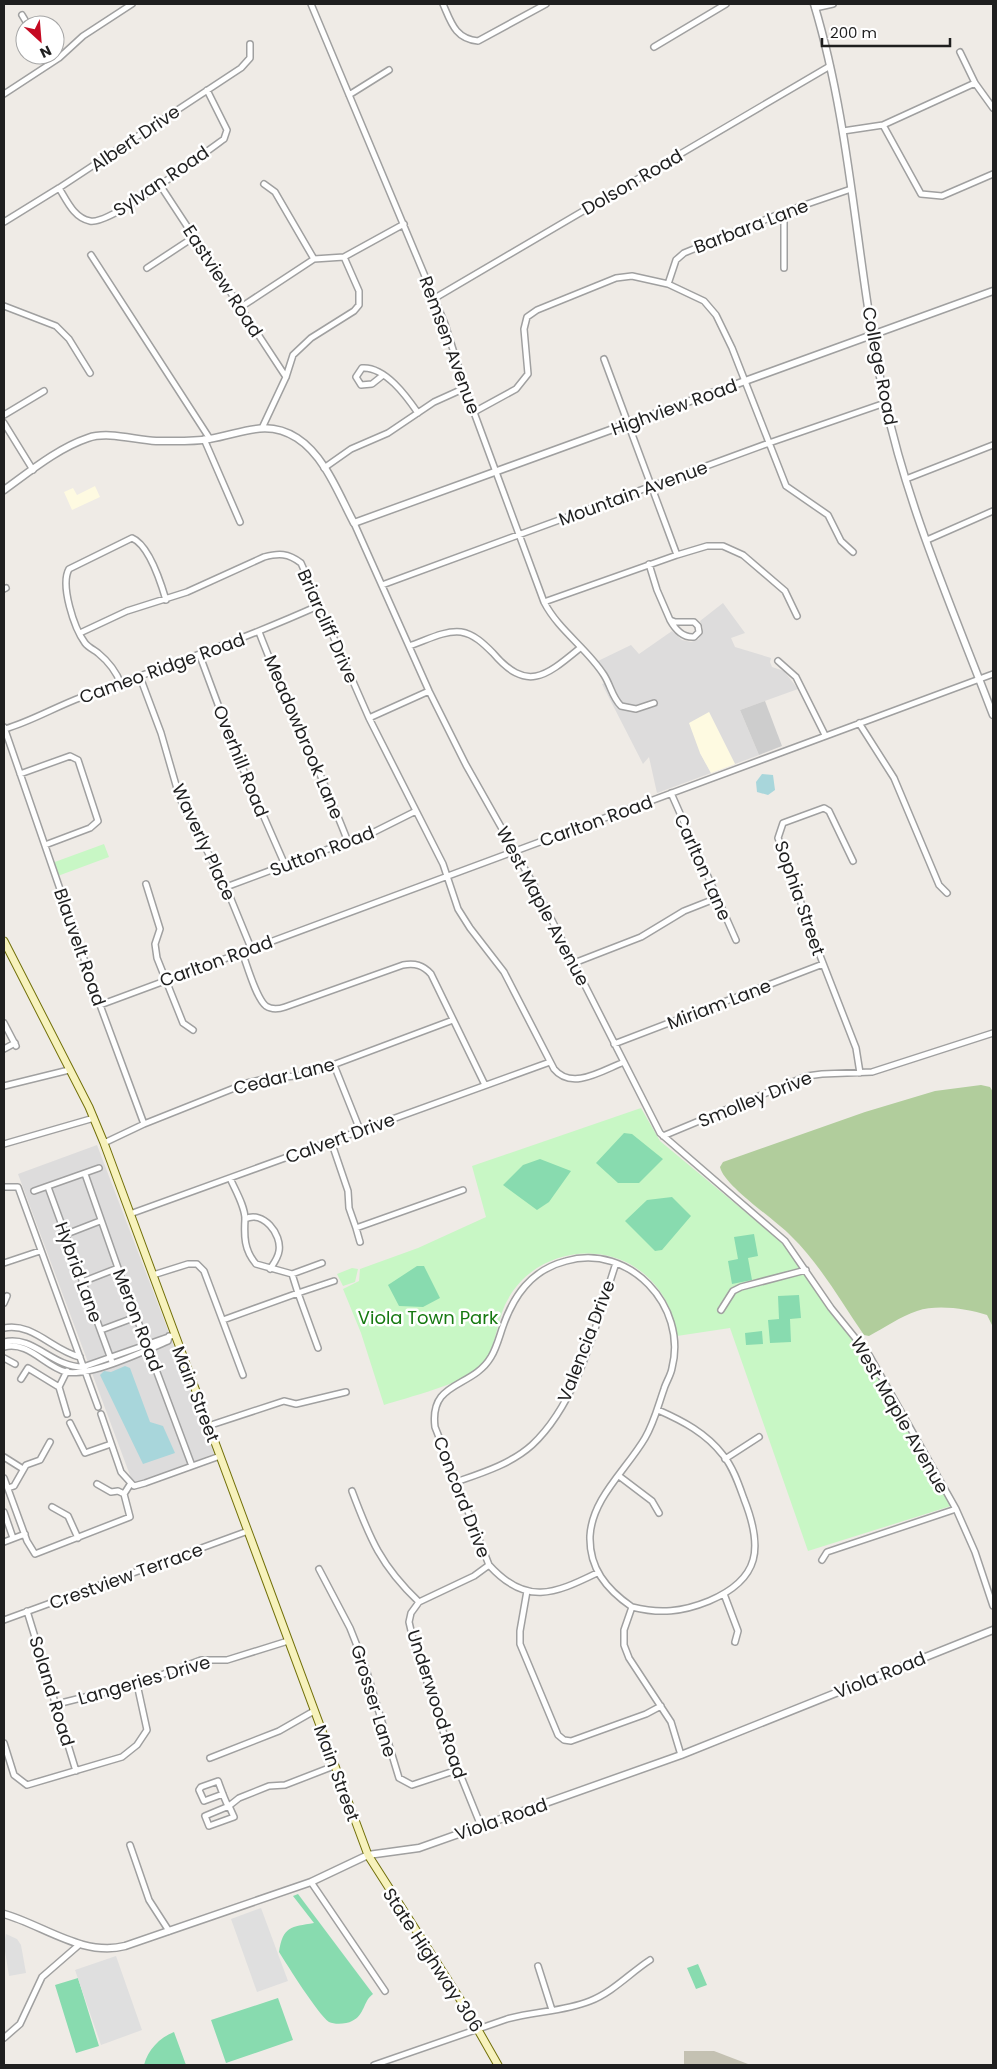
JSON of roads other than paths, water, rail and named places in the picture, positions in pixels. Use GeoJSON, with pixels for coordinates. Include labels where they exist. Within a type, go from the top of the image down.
{"type":"FeatureCollection","features":[{"type":"Feature","properties":{"kind":"main road","name":"Main Street"},"geometry":{"type":"LineString","coordinates":[[4,941],[94,1118],[104,1143],[153,1275],[172,1336],[220,1456],[368,1855]]}},
{"type":"Feature","properties":{"kind":"main road","name":"State Highway 306"},"geometry":{"type":"LineString","coordinates":[[368,1855],[477,2028],[498,2065]]}},
{"type":"Feature","properties":{"kind":"street"},"geometry":{"type":"LineString","coordinates":[[65,52],[84,36],[132,4]]}},
{"type":"Feature","properties":{"kind":"street","name":"Remsen Avenue"},"geometry":{"type":"LineString","coordinates":[[311,4],[435,298],[465,388],[544,602],[553,618],[604,676],[612,694],[621,706],[636,709],[654,703]]}},
{"type":"Feature","properties":{"kind":"street"},"geometry":{"type":"LineString","coordinates":[[443,4],[454,29],[461,36],[478,41],[546,4]]}},
{"type":"Feature","properties":{"kind":"street"},"geometry":{"type":"LineString","coordinates":[[654,47],[726,4]]}},
{"type":"Feature","properties":{"kind":"street"},"geometry":{"type":"LineString","coordinates":[[815,6],[833,4]]}},
{"type":"Feature","properties":{"kind":"street","name":"College Road"},"geometry":{"type":"LineString","coordinates":[[815,6],[830,66],[843,131],[872,336],[885,402],[906,479],[927,540],[993,715]]}},
{"type":"Feature","properties":{"kind":"street","name":"Albert Drive"},"geometry":{"type":"LineString","coordinates":[[4,222],[59,188],[246,64],[250,58],[250,44]]}},
{"type":"Feature","properties":{"kind":"street"},"geometry":{"type":"LineString","coordinates":[[960,52],[975,83],[993,108]]}},
{"type":"Feature","properties":{"kind":"street"},"geometry":{"type":"LineString","coordinates":[[4,94],[49,65]]}},
{"type":"Feature","properties":{"kind":"street","name":"Dolson Road"},"geometry":{"type":"LineString","coordinates":[[435,298],[830,66]]}},
{"type":"Feature","properties":{"kind":"street"},"geometry":{"type":"LineString","coordinates":[[349,95],[389,70]]}},
{"type":"Feature","properties":{"kind":"street"},"geometry":{"type":"LineString","coordinates":[[843,131],[883,125],[975,83]]}},
{"type":"Feature","properties":{"kind":"street","name":"Sylvan Road"},"geometry":{"type":"LineString","coordinates":[[59,188],[78,216],[91,222],[102,221],[160,185],[224,139],[227,130],[207,90]]}},
{"type":"Feature","properties":{"kind":"street"},"geometry":{"type":"LineString","coordinates":[[883,125],[920,194],[942,196],[993,174]]}},
{"type":"Feature","properties":{"kind":"street"},"geometry":{"type":"LineString","coordinates":[[264,184],[275,192],[314,259]]}},
{"type":"Feature","properties":{"kind":"street","name":"Eastview Road"},"geometry":{"type":"LineString","coordinates":[[160,185],[286,377]]}},
{"type":"Feature","properties":{"kind":"street","name":"Barbara Lane"},"geometry":{"type":"LineString","coordinates":[[668,284],[676,260],[684,252],[784,212],[851,189]]}},
{"type":"Feature","properties":{"kind":"street"},"geometry":{"type":"LineString","coordinates":[[784,212],[784,268]]}},
{"type":"Feature","properties":{"kind":"street"},"geometry":{"type":"LineString","coordinates":[[241,307],[314,259],[344,257],[404,224]]}},
{"type":"Feature","properties":{"kind":"street"},"geometry":{"type":"LineString","coordinates":[[147,268],[194,237]]}},
{"type":"Feature","properties":{"kind":"street"},"geometry":{"type":"LineString","coordinates":[[91,255],[207,439],[240,522]]}},
{"type":"Feature","properties":{"kind":"street"},"geometry":{"type":"LineString","coordinates":[[262,426],[286,377],[293,355],[302,345],[359,305],[361,299],[359,291],[344,257]]}},
{"type":"Feature","properties":{"kind":"street"},"geometry":{"type":"LineString","coordinates":[[474,412],[524,383],[528,374],[524,329],[527,317],[537,310],[616,278],[632,276],[668,284],[704,301],[716,315],[732,348],[786,486],[828,515],[841,541],[853,552]]}},
{"type":"Feature","properties":{"kind":"street","name":"Highview Road"},"geometry":{"type":"LineString","coordinates":[[354,523],[993,291]]}},
{"type":"Feature","properties":{"kind":"street"},"geometry":{"type":"LineString","coordinates":[[4,306],[56,326],[68,339],[90,373]]}},
{"type":"Feature","properties":{"kind":"street"},"geometry":{"type":"LineString","coordinates":[[604,359],[677,555]]}},
{"type":"Feature","properties":{"kind":"street"},"geometry":{"type":"LineString","coordinates":[[382,376],[366,385],[361,385],[356,377],[362,368],[382,376],[404,392],[418,413]]}},
{"type":"Feature","properties":{"kind":"street"},"geometry":{"type":"LineString","coordinates":[[324,468],[350,449],[388,433],[434,402],[465,388]]}},
{"type":"Feature","properties":{"kind":"street"},"geometry":{"type":"LineString","coordinates":[[4,415],[44,392]]}},
{"type":"Feature","properties":{"kind":"street","name":"Mountain Avenue"},"geometry":{"type":"LineString","coordinates":[[382,585],[885,402]]}},
{"type":"Feature","properties":{"kind":"street"},"geometry":{"type":"LineString","coordinates":[[4,423],[33,470]]}},
{"type":"Feature","properties":{"kind":"street","name":"West Maple Avenue"},"geometry":{"type":"LineString","coordinates":[[4,490],[33,470],[89,437],[102,436],[180,441],[207,439],[262,426],[280,429],[298,438],[324,468],[354,523],[429,691],[466,765],[515,851],[663,1136],[785,1241],[831,1308],[869,1355],[956,1509],[975,1552],[993,1606]]}},
{"type":"Feature","properties":{"kind":"street"},"geometry":{"type":"LineString","coordinates":[[906,479],[993,445]]}},
{"type":"Feature","properties":{"kind":"street"},"geometry":{"type":"LineString","coordinates":[[927,540],[993,511]]}},
{"type":"Feature","properties":{"kind":"street"},"geometry":{"type":"LineString","coordinates":[[121,684],[111,666],[86,644],[80,634],[70,606],[66,575],[69,569],[132,538],[142,545],[160,581],[166,600]]}},
{"type":"Feature","properties":{"kind":"street"},"geometry":{"type":"LineString","coordinates":[[544,602],[677,555],[707,546],[723,546],[743,554],[785,592],[797,616]]}},
{"type":"Feature","properties":{"kind":"street","name":"Briarcliff Drive"},"geometry":{"type":"LineString","coordinates":[[80,634],[127,611],[166,600],[264,558],[285,554],[301,563],[369,718],[448,876],[458,909],[470,928],[504,972],[550,1062]]}},
{"type":"Feature","properties":{"kind":"street"},"geometry":{"type":"LineString","coordinates":[[649,564],[656,590],[670,620],[676,630],[688,637],[694,637],[699,632],[698,626],[694,622],[675,622],[670,620]]}},
{"type":"Feature","properties":{"kind":"street","name":"Cameo Ridge Road"},"geometry":{"type":"LineString","coordinates":[[4,728],[26,723],[59,706],[200,656],[320,605]]}},
{"type":"Feature","properties":{"kind":"street","name":"Meadowbrook Lane"},"geometry":{"type":"LineString","coordinates":[[259,632],[276,676],[313,754],[348,842]]}},
{"type":"Feature","properties":{"kind":"street"},"geometry":{"type":"LineString","coordinates":[[409,646],[449,632],[461,632],[485,644],[509,670],[528,677],[542,675],[554,669],[580,648]]}},
{"type":"Feature","properties":{"kind":"street","name":"Overhill Road"},"geometry":{"type":"LineString","coordinates":[[200,656],[236,753],[285,865]]}},
{"type":"Feature","properties":{"kind":"street"},"geometry":{"type":"LineString","coordinates":[[778,661],[796,677],[825,735]]}},
{"type":"Feature","properties":{"kind":"street","name":"Carlton Road"},"geometry":{"type":"LineString","coordinates":[[100,1005],[165,979],[993,674]]}},
{"type":"Feature","properties":{"kind":"street","name":"Waverly Place"},"geometry":{"type":"LineString","coordinates":[[140,677],[161,733],[180,799],[226,887],[251,948]]}},
{"type":"Feature","properties":{"kind":"street"},"geometry":{"type":"LineString","coordinates":[[369,718],[429,691]]}},
{"type":"Feature","properties":{"kind":"street"},"geometry":{"type":"LineString","coordinates":[[859,723],[894,778],[939,885],[947,893]]}},
{"type":"Feature","properties":{"kind":"street","name":"Blauvelt Road"},"geometry":{"type":"LineString","coordinates":[[4,728],[100,1005],[144,1124]]}},
{"type":"Feature","properties":{"kind":"street"},"geometry":{"type":"LineString","coordinates":[[20,774],[70,756],[78,760],[83,774],[98,821],[90,828],[45,845]]}},
{"type":"Feature","properties":{"kind":"street","name":"Carlton Lane"},"geometry":{"type":"LineString","coordinates":[[671,793],[736,940]]}},
{"type":"Feature","properties":{"kind":"street","name":"Sophia Street"},"geometry":{"type":"LineString","coordinates":[[854,861],[829,811],[824,808],[790,819],[783,823],[779,830],[780,845],[794,878],[805,917],[856,1048],[860,1073]]}},
{"type":"Feature","properties":{"kind":"street","name":"Sutton Road"},"geometry":{"type":"LineString","coordinates":[[226,887],[374,832],[416,811]]}},
{"type":"Feature","properties":{"kind":"street"},"geometry":{"type":"LineString","coordinates":[[146,884],[160,929],[155,951],[183,1023],[193,1030]]}},
{"type":"Feature","properties":{"kind":"street"},"geometry":{"type":"LineString","coordinates":[[574,963],[641,937],[677,914],[717,898]]}},
{"type":"Feature","properties":{"kind":"street"},"geometry":{"type":"LineString","coordinates":[[242,952],[261,999],[267,1006],[273,1009],[286,1007],[411,964],[422,966],[431,974],[485,1085]]}},
{"type":"Feature","properties":{"kind":"street","name":"Miriam Lane"},"geometry":{"type":"LineString","coordinates":[[614,1044],[823,964]]}},
{"type":"Feature","properties":{"kind":"street","name":"Cedar Lane"},"geometry":{"type":"LineString","coordinates":[[144,1124],[247,1083],[264,1078],[306,1075],[453,1020]]}},
{"type":"Feature","properties":{"kind":"street"},"geometry":{"type":"LineString","coordinates":[[4,1024],[15,1045],[4,1049]]}},
{"type":"Feature","properties":{"kind":"street","name":"Smolley Drive"},"geometry":{"type":"LineString","coordinates":[[663,1136],[807,1076],[860,1073],[890,1067],[993,1033]]}},
{"type":"Feature","properties":{"kind":"street"},"geometry":{"type":"LineString","coordinates":[[550,1062],[559,1074],[571,1079],[582,1078],[624,1062]]}},
{"type":"Feature","properties":{"kind":"street","name":"Calvert Drive"},"geometry":{"type":"LineString","coordinates":[[130,1214],[550,1062]]}},
{"type":"Feature","properties":{"kind":"street"},"geometry":{"type":"LineString","coordinates":[[334,1065],[360,1130]]}},
{"type":"Feature","properties":{"kind":"street"},"geometry":{"type":"LineString","coordinates":[[4,1086],[69,1070]]}},
{"type":"Feature","properties":{"kind":"street"},"geometry":{"type":"LineString","coordinates":[[4,1144],[94,1118]]}},
{"type":"Feature","properties":{"kind":"street"},"geometry":{"type":"LineString","coordinates":[[104,1143],[144,1124]]}},
{"type":"Feature","properties":{"kind":"street"},"geometry":{"type":"LineString","coordinates":[[331,1141],[348,1191],[349,1208],[360,1242]]}},
{"type":"Feature","properties":{"kind":"street"},"geometry":{"type":"LineString","coordinates":[[34,1191],[99,1168]]}},
{"type":"Feature","properties":{"kind":"street","name":"Meron Road"},"geometry":{"type":"LineString","coordinates":[[85,1174],[100,1221],[192,1466]]}},
{"type":"Feature","properties":{"kind":"street"},"geometry":{"type":"LineString","coordinates":[[230,1178],[245,1219],[243,1234],[252,1259],[260,1267],[292,1274],[322,1263]]}},
{"type":"Feature","properties":{"kind":"street"},"geometry":{"type":"LineString","coordinates":[[4,1187],[18,1186],[98,1407]]}},
{"type":"Feature","properties":{"kind":"street","name":"Hybrid Lane"},"geometry":{"type":"LineString","coordinates":[[48,1187],[111,1360]]}},
{"type":"Feature","properties":{"kind":"street"},"geometry":{"type":"LineString","coordinates":[[356,1228],[463,1190]]}},
{"type":"Feature","properties":{"kind":"street"},"geometry":{"type":"LineString","coordinates":[[245,1219],[250,1217],[261,1219],[275,1232],[279,1250],[270,1269]]}},
{"type":"Feature","properties":{"kind":"street"},"geometry":{"type":"LineString","coordinates":[[64,1235],[100,1221]]}},
{"type":"Feature","properties":{"kind":"street"},"geometry":{"type":"LineString","coordinates":[[4,1263],[40,1251]]}},
{"type":"Feature","properties":{"kind":"street","name":"Concord Drive"},"geometry":{"type":"LineString","coordinates":[[597,1573],[555,1592],[542,1593],[527,1591],[508,1582],[489,1565],[435,1427],[435,1407],[440,1396],[450,1387],[474,1376],[484,1367],[492,1356],[516,1296],[527,1282],[555,1264],[571,1259],[597,1258],[616,1263]]}},
{"type":"Feature","properties":{"kind":"street"},"geometry":{"type":"LineString","coordinates":[[616,1263],[636,1272],[658,1293],[672,1325],[674,1344],[672,1368],[658,1410],[646,1436],[602,1500],[593,1519],[590,1536],[591,1556],[597,1573],[607,1587],[632,1607],[663,1613],[678,1612],[724,1594],[740,1583],[750,1567],[755,1553],[756,1539],[741,1491],[725,1459],[705,1436],[683,1421],[658,1410]]}},
{"type":"Feature","properties":{"kind":"street","name":"Valencia Drive"},"geometry":{"type":"LineString","coordinates":[[456,1482],[510,1461],[531,1446],[552,1423],[568,1397],[616,1263]]}},
{"type":"Feature","properties":{"kind":"street"},"geometry":{"type":"LineString","coordinates":[[153,1275],[188,1264],[197,1264],[204,1271],[243,1375]]}},
{"type":"Feature","properties":{"kind":"street"},"geometry":{"type":"LineString","coordinates":[[82,1282],[118,1268]]}},
{"type":"Feature","properties":{"kind":"street"},"geometry":{"type":"LineString","coordinates":[[721,1310],[733,1291],[741,1286],[806,1270]]}},
{"type":"Feature","properties":{"kind":"street"},"geometry":{"type":"LineString","coordinates":[[292,1274],[318,1348]]}},
{"type":"Feature","properties":{"kind":"street"},"geometry":{"type":"LineString","coordinates":[[223,1320],[334,1281]]}},
{"type":"Feature","properties":{"kind":"street"},"geometry":{"type":"LineString","coordinates":[[4,1303],[7,1296]]}},
{"type":"Feature","properties":{"kind":"street"},"geometry":{"type":"LineString","coordinates":[[101,1330],[136,1317]]}},
{"type":"Feature","properties":{"kind":"street"},"geometry":{"type":"LineString","coordinates":[[4,1328],[12,1326],[26,1329],[71,1355],[80,1356]]}},
{"type":"Feature","properties":{"kind":"street"},"geometry":{"type":"LineString","coordinates":[[4,1347],[17,1347],[29,1350],[67,1369],[84,1370],[147,1346],[168,1341],[172,1336]]}},
{"type":"Feature","properties":{"kind":"street"},"geometry":{"type":"LineString","coordinates":[[4,1342],[29,1344],[67,1369]]}},
{"type":"Feature","properties":{"kind":"street"},"geometry":{"type":"LineString","coordinates":[[4,1358],[15,1364]]}},
{"type":"Feature","properties":{"kind":"street"},"geometry":{"type":"LineString","coordinates":[[21,1378],[28,1368],[59,1387]]}},
{"type":"Feature","properties":{"kind":"street"},"geometry":{"type":"LineString","coordinates":[[67,1369],[59,1387],[67,1414]]}},
{"type":"Feature","properties":{"kind":"street"},"geometry":{"type":"LineString","coordinates":[[208,1426],[284,1401],[296,1404],[346,1392]]}},
{"type":"Feature","properties":{"kind":"street"},"geometry":{"type":"LineString","coordinates":[[101,1414],[121,1472],[132,1484]]}},
{"type":"Feature","properties":{"kind":"street"},"geometry":{"type":"LineString","coordinates":[[70,1423],[85,1453],[111,1444]]}},
{"type":"Feature","properties":{"kind":"street"},"geometry":{"type":"LineString","coordinates":[[725,1459],[760,1437]]}},
{"type":"Feature","properties":{"kind":"street"},"geometry":{"type":"LineString","coordinates":[[5,1483],[14,1486],[26,1465],[40,1460],[50,1442]]}},
{"type":"Feature","properties":{"kind":"street"},"geometry":{"type":"LineString","coordinates":[[124,1494],[132,1484],[220,1456]]}},
{"type":"Feature","properties":{"kind":"street"},"geometry":{"type":"LineString","coordinates":[[4,1457],[23,1469]]}},
{"type":"Feature","properties":{"kind":"street"},"geometry":{"type":"LineString","coordinates":[[619,1476],[652,1501],[659,1512]]}},
{"type":"Feature","properties":{"kind":"street"},"geometry":{"type":"LineString","coordinates":[[5,1483],[24,1534],[35,1554],[130,1517],[124,1494],[118,1491],[111,1492],[97,1484]]}},
{"type":"Feature","properties":{"kind":"street"},"geometry":{"type":"LineString","coordinates":[[352,1491],[373,1544],[382,1560],[399,1583],[419,1602]]}},
{"type":"Feature","properties":{"kind":"street"},"geometry":{"type":"LineString","coordinates":[[52,1507],[68,1516],[78,1538]]}},
{"type":"Feature","properties":{"kind":"street"},"geometry":{"type":"LineString","coordinates":[[822,1560],[827,1552],[956,1509]]}},
{"type":"Feature","properties":{"kind":"street"},"geometry":{"type":"LineString","coordinates":[[4,1512],[13,1538]]}},
{"type":"Feature","properties":{"kind":"street","name":"Crestview Terrace"},"geometry":{"type":"LineString","coordinates":[[4,1620],[248,1531]]}},
{"type":"Feature","properties":{"kind":"street"},"geometry":{"type":"LineString","coordinates":[[4,1542],[24,1534]]}},
{"type":"Feature","properties":{"kind":"street","name":"Underwood Road"},"geometry":{"type":"LineString","coordinates":[[481,1826],[456,1770],[410,1630],[411,1613],[419,1602],[474,1576],[489,1565]]}},
{"type":"Feature","properties":{"kind":"street","name":"Grosser Lane"},"geometry":{"type":"LineString","coordinates":[[319,1568],[350,1628],[359,1651],[379,1707],[399,1778],[412,1785],[456,1770]]}},
{"type":"Feature","properties":{"kind":"street"},"geometry":{"type":"LineString","coordinates":[[527,1591],[520,1644],[558,1735],[564,1740],[571,1741],[646,1714],[661,1706]]}},
{"type":"Feature","properties":{"kind":"street"},"geometry":{"type":"LineString","coordinates":[[724,1594],[738,1630],[735,1642]]}},
{"type":"Feature","properties":{"kind":"street"},"geometry":{"type":"LineString","coordinates":[[632,1607],[624,1630],[624,1645],[628,1658],[661,1706],[676,1732],[681,1755]]}},
{"type":"Feature","properties":{"kind":"street","name":"Soland Road"},"geometry":{"type":"LineString","coordinates":[[27,1611],[76,1771]]}},
{"type":"Feature","properties":{"kind":"street","name":"Viola Road"},"geometry":{"type":"LineString","coordinates":[[4,1914],[24,1920],[80,1944],[111,1950],[311,1882],[368,1855],[419,1848],[681,1755],[993,1630]]}},
{"type":"Feature","properties":{"kind":"street","name":"Langeries Drive"},"geometry":{"type":"LineString","coordinates":[[57,1704],[137,1684],[201,1660],[227,1660],[288,1641]]}},
{"type":"Feature","properties":{"kind":"street"},"geometry":{"type":"LineString","coordinates":[[4,1743],[14,1775],[27,1785],[122,1757],[137,1745],[147,1730],[137,1684]]}},
{"type":"Feature","properties":{"kind":"street"},"geometry":{"type":"LineString","coordinates":[[210,1758],[279,1731],[314,1711]]}},
{"type":"Feature","properties":{"kind":"street"},"geometry":{"type":"LineString","coordinates":[[223,1794],[204,1801],[199,1790],[201,1787],[218,1781],[223,1794],[229,1806],[234,1816],[209,1826],[205,1816],[229,1806],[239,1798],[269,1786],[285,1784],[334,1766]]}},
{"type":"Feature","properties":{"kind":"street"},"geometry":{"type":"LineString","coordinates":[[130,1845],[149,1900],[169,1931]]}},
{"type":"Feature","properties":{"kind":"street"},"geometry":{"type":"LineString","coordinates":[[311,1882],[385,1992]]}},
{"type":"Feature","properties":{"kind":"street"},"geometry":{"type":"LineString","coordinates":[[4,2038],[20,2024],[42,1977],[80,1944]]}},
{"type":"Feature","properties":{"kind":"street"},"geometry":{"type":"LineString","coordinates":[[374,2065],[477,2028],[527,2014],[592,2001],[650,1960]]}},
{"type":"Feature","properties":{"kind":"street"},"geometry":{"type":"LineString","coordinates":[[538,1966],[552,2010]]}},
{"type":"Feature","properties":{"kind":"water"},"geometry":{"type":"Polygon","coordinates":[[[762,774],[773,775],[775,790],[768,795],[757,792],[756,782],[762,774]]]}},
{"type":"Feature","properties":{"kind":"water"},"geometry":{"type":"Polygon","coordinates":[[[125,1366],[130,1368],[150,1422],[163,1426],[175,1453],[143,1464],[100,1375],[104,1371],[111,1372],[125,1366]]]}},
{"type":"Feature","properties":{"kind":"park label","name":"Viola Town Park"},"geometry":{"type":"Point","coordinates":[428,1317]}}]}
